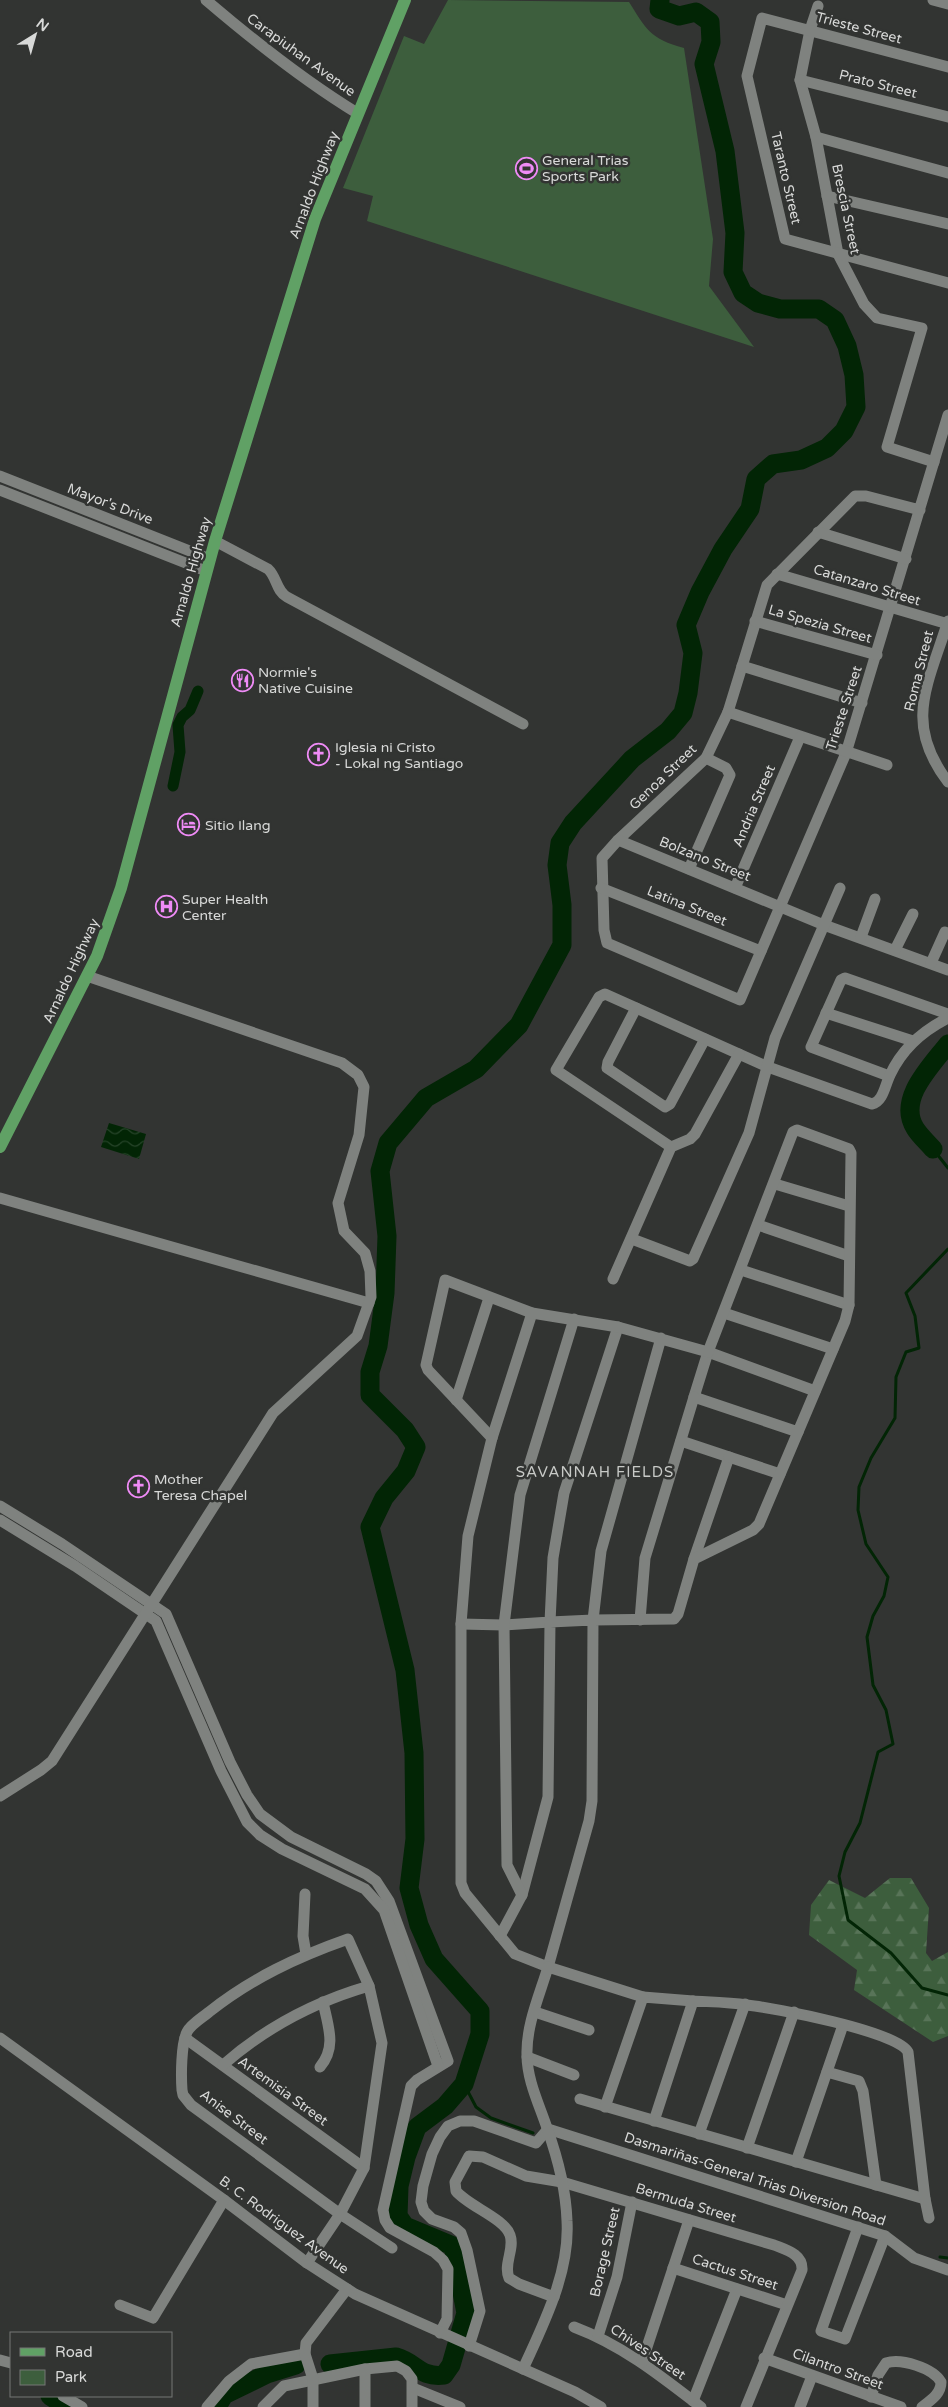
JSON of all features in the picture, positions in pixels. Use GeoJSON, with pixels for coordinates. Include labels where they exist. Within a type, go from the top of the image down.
{"type":"FeatureCollection","features":[{"type":"Feature","properties":{"kind":"main road","name":"Arnaldo Highway"},"geometry":{"type":"LineString","coordinates":[[0,1147],[106,935],[121,888],[215,541],[315,219],[405,0]]}},
{"type":"Feature","properties":{"kind":"street","name":"Carapiuhan Avenue"},"geometry":{"type":"LineString","coordinates":[[206,0],[246,35],[320,90],[357,113]]}},
{"type":"Feature","properties":{"kind":"street"},"geometry":{"type":"LineString","coordinates":[[932,0],[948,4]]}},
{"type":"Feature","properties":{"kind":"street","name":"Brescia Street"},"geometry":{"type":"LineString","coordinates":[[818,6],[810,30],[800,80],[816,138],[838,254],[864,304],[877,318],[922,328],[887,447],[934,462]]}},
{"type":"Feature","properties":{"kind":"street","name":"Trieste Street"},"geometry":{"type":"LineString","coordinates":[[762,18],[948,67]]}},
{"type":"Feature","properties":{"kind":"street","name":"Taranto Street"},"geometry":{"type":"LineString","coordinates":[[762,18],[747,76],[785,239],[948,283]]}},
{"type":"Feature","properties":{"kind":"street","name":"Prato Street"},"geometry":{"type":"LineString","coordinates":[[800,80],[948,117]]}},
{"type":"Feature","properties":{"kind":"street"},"geometry":{"type":"LineString","coordinates":[[816,138],[948,173]]}},
{"type":"Feature","properties":{"kind":"street"},"geometry":{"type":"LineString","coordinates":[[828,196],[948,224]]}},
{"type":"Feature","properties":{"kind":"street","name":"Trieste Street"},"geometry":{"type":"LineString","coordinates":[[740,1000],[846,753],[948,415]]}},
{"type":"Feature","properties":{"kind":"street","name":"Mayor's Drive"},"geometry":{"type":"LineString","coordinates":[[0,476],[208,565]]}},
{"type":"Feature","properties":{"kind":"street","name":"Mayor's Drive"},"geometry":{"type":"LineString","coordinates":[[0,490],[208,565]]}},
{"type":"Feature","properties":{"kind":"street","name":"Genoa Street"},"geometry":{"type":"LineString","coordinates":[[740,1000],[607,943],[604,930],[601,888],[602,858],[618,840],[706,758],[728,712],[767,585],[777,574],[855,496],[866,496],[920,510]]}},
{"type":"Feature","properties":{"kind":"street"},"geometry":{"type":"LineString","coordinates":[[818,532],[906,559]]}},
{"type":"Feature","properties":{"kind":"street"},"geometry":{"type":"LineString","coordinates":[[215,541],[268,569],[280,591],[287,597],[522,724]]}},
{"type":"Feature","properties":{"kind":"street","name":"Catanzaro Street"},"geometry":{"type":"LineString","coordinates":[[777,574],[948,623]]}},
{"type":"Feature","properties":{"kind":"street","name":"La Spezia Street"},"geometry":{"type":"LineString","coordinates":[[755,621],[877,655]]}},
{"type":"Feature","properties":{"kind":"street","name":"Roma Street"},"geometry":{"type":"LineString","coordinates":[[948,623],[929,682],[922,716],[923,733],[928,751],[948,782]]}},
{"type":"Feature","properties":{"kind":"street"},"geometry":{"type":"LineString","coordinates":[[742,666],[862,703]]}},
{"type":"Feature","properties":{"kind":"street"},"geometry":{"type":"LineString","coordinates":[[728,712],[887,766]]}},
{"type":"Feature","properties":{"kind":"street","name":"Andria Street"},"geometry":{"type":"LineString","coordinates":[[735,888],[800,737]]}},
{"type":"Feature","properties":{"kind":"street"},"geometry":{"type":"LineString","coordinates":[[689,869],[730,775],[726,768],[706,758]]}},
{"type":"Feature","properties":{"kind":"street","name":"Bolzano Street"},"geometry":{"type":"LineString","coordinates":[[618,840],[824,925],[948,970]]}},
{"type":"Feature","properties":{"kind":"street","name":"Latina Street"},"geometry":{"type":"LineString","coordinates":[[601,888],[761,951]]}},
{"type":"Feature","properties":{"kind":"street"},"geometry":{"type":"LineString","coordinates":[[632,1239],[690,1261],[693,1259],[749,1133],[775,1038],[840,888]]}},
{"type":"Feature","properties":{"kind":"street"},"geometry":{"type":"LineString","coordinates":[[861,937],[875,899]]}},
{"type":"Feature","properties":{"kind":"street"},"geometry":{"type":"LineString","coordinates":[[895,950],[913,914]]}},
{"type":"Feature","properties":{"kind":"street"},"geometry":{"type":"LineString","coordinates":[[931,963],[945,932]]}},
{"type":"Feature","properties":{"kind":"street"},"geometry":{"type":"LineString","coordinates":[[0,1796],[52,1761],[273,1413],[357,1336],[371,1297],[370,1271],[365,1253],[344,1232],[338,1202],[359,1135],[364,1087],[358,1075],[342,1062],[86,976]]}},
{"type":"Feature","properties":{"kind":"street"},"geometry":{"type":"LineString","coordinates":[[889,1076],[811,1047],[841,980],[845,978],[948,1014]]}},
{"type":"Feature","properties":{"kind":"street"},"geometry":{"type":"LineString","coordinates":[[671,1147],[556,1070],[599,997],[604,994],[768,1068],[872,1104],[879,1100],[889,1076],[914,1041],[932,1026],[948,1018]]}},
{"type":"Feature","properties":{"kind":"street"},"geometry":{"type":"LineString","coordinates":[[636,1008],[608,1062],[607,1068],[665,1107],[670,1104],[705,1039]]}},
{"type":"Feature","properties":{"kind":"street"},"geometry":{"type":"LineString","coordinates":[[826,1013],[914,1041]]}},
{"type":"Feature","properties":{"kind":"street"},"geometry":{"type":"LineString","coordinates":[[614,1279],[671,1147],[690,1139],[695,1134],[739,1054]]}},
{"type":"Feature","properties":{"kind":"street"},"geometry":{"type":"LineString","coordinates":[[640,1620],[645,1558],[708,1352],[793,1132],[797,1130],[849,1149],[851,1153],[849,1305],[833,1349],[759,1524],[753,1530],[694,1559]]}},
{"type":"Feature","properties":{"kind":"street"},"geometry":{"type":"LineString","coordinates":[[774,1184],[849,1206]]}},
{"type":"Feature","properties":{"kind":"street"},"geometry":{"type":"LineString","coordinates":[[0,1198],[369,1303]]}},
{"type":"Feature","properties":{"kind":"street"},"geometry":{"type":"LineString","coordinates":[[758,1225],[849,1256]]}},
{"type":"Feature","properties":{"kind":"street"},"geometry":{"type":"LineString","coordinates":[[740,1270],[849,1305]]}},
{"type":"Feature","properties":{"kind":"street"},"geometry":{"type":"LineString","coordinates":[[492,1438],[428,1370],[426,1364],[445,1280],[532,1313],[618,1326],[708,1352],[815,1391]]}},
{"type":"Feature","properties":{"kind":"street"},"geometry":{"type":"LineString","coordinates":[[456,1400],[489,1298]]}},
{"type":"Feature","properties":{"kind":"street"},"geometry":{"type":"LineString","coordinates":[[532,1313],[492,1438],[468,1536],[461,1624],[461,1882],[465,1893],[515,1954],[548,1967],[643,1997],[745,2004],[794,2012],[843,2025],[902,2045],[908,2052],[924,2199],[929,2218]]}},
{"type":"Feature","properties":{"kind":"street"},"geometry":{"type":"LineString","coordinates":[[724,1313],[833,1349]]}},
{"type":"Feature","properties":{"kind":"street"},"geometry":{"type":"LineString","coordinates":[[522,1895],[507,1865],[504,1625],[520,1495],[574,1319]]}},
{"type":"Feature","properties":{"kind":"street"},"geometry":{"type":"LineString","coordinates":[[500,1936],[522,1895],[548,1797],[550,1622],[553,1558],[564,1493],[618,1326]]}},
{"type":"Feature","properties":{"kind":"street"},"geometry":{"type":"LineString","coordinates":[[523,2369],[554,2296],[566,2241],[567,2220],[562,2182],[548,2129],[529,2076],[527,2056],[529,2032],[589,1821],[592,1801],[593,1620],[601,1551],[661,1338]]}},
{"type":"Feature","properties":{"kind":"street"},"geometry":{"type":"LineString","coordinates":[[694,1398],[798,1432]]}},
{"type":"Feature","properties":{"kind":"street"},"geometry":{"type":"LineString","coordinates":[[681,1441],[780,1474]]}},
{"type":"Feature","properties":{"kind":"street"},"geometry":{"type":"LineString","coordinates":[[461,1624],[504,1625],[593,1620],[674,1619],[678,1614],[694,1559],[729,1457]]}},
{"type":"Feature","properties":{"kind":"street"},"geometry":{"type":"LineString","coordinates":[[0,1506],[62,1544],[149,1610],[156,1621],[220,1771],[247,1822],[269,1842],[365,1889],[380,1904],[443,2064],[417,2080],[411,2086],[383,2210],[385,2220],[390,2228],[434,2252],[443,2260],[448,2268],[448,2319],[441,2333]]}},
{"type":"Feature","properties":{"kind":"street"},"geometry":{"type":"LineString","coordinates":[[0,1520],[149,1610]]}},
{"type":"Feature","properties":{"kind":"street"},"geometry":{"type":"LineString","coordinates":[[305,1894],[303,1936],[306,1954]]}},
{"type":"Feature","properties":{"kind":"street"},"geometry":{"type":"LineString","coordinates":[[185,2038],[190,2028],[232,1994],[268,1971],[306,1954],[348,1939],[369,1986],[382,2043],[364,2168],[340,2214],[306,2263]]}},
{"type":"Feature","properties":{"kind":"street"},"geometry":{"type":"LineString","coordinates":[[223,2065],[265,2032],[295,2014],[369,1986]]}},
{"type":"Feature","properties":{"kind":"street"},"geometry":{"type":"LineString","coordinates":[[605,2107],[643,1997]]}},
{"type":"Feature","properties":{"kind":"street"},"geometry":{"type":"LineString","coordinates":[[654,2121],[693,2001]]}},
{"type":"Feature","properties":{"kind":"street"},"geometry":{"type":"LineString","coordinates":[[320,2067],[330,2052],[331,2044],[323,2002]]}},
{"type":"Feature","properties":{"kind":"street"},"geometry":{"type":"LineString","coordinates":[[700,2134],[745,2004]]}},
{"type":"Feature","properties":{"kind":"street"},"geometry":{"type":"LineString","coordinates":[[535,2012],[589,2030]]}},
{"type":"Feature","properties":{"kind":"street"},"geometry":{"type":"LineString","coordinates":[[747,2148],[794,2012]]}},
{"type":"Feature","properties":{"kind":"street"},"geometry":{"type":"LineString","coordinates":[[796,2162],[843,2025]]}},
{"type":"Feature","properties":{"kind":"street","name":"B. C. Rodriguez Avenue"},"geometry":{"type":"LineString","coordinates":[[0,2038],[224,2200],[306,2263],[348,2289],[441,2333],[575,2392],[601,2407]]}},
{"type":"Feature","properties":{"kind":"street","name":"Artemisia Street"},"geometry":{"type":"LineString","coordinates":[[185,2038],[364,2168]]}},
{"type":"Feature","properties":{"kind":"street","name":"Anise Street"},"geometry":{"type":"LineString","coordinates":[[185,2038],[181,2085],[186,2100],[340,2214],[392,2248]]}},
{"type":"Feature","properties":{"kind":"street"},"geometry":{"type":"LineString","coordinates":[[527,2056],[574,2075]]}},
{"type":"Feature","properties":{"kind":"street"},"geometry":{"type":"LineString","coordinates":[[827,2072],[859,2081],[863,2090],[876,2185]]}},
{"type":"Feature","properties":{"kind":"street"},"geometry":{"type":"LineString","coordinates":[[580,2100],[924,2199]]}},
{"type":"Feature","properties":{"kind":"street"},"geometry":{"type":"LineString","coordinates":[[468,2345],[480,2311],[467,2250],[460,2233],[454,2227],[432,2219],[424,2212],[421,2202],[423,2186],[432,2154],[448,2126],[460,2121],[474,2121],[536,2143],[548,2129]]}},
{"type":"Feature","properties":{"kind":"street","name":"Dasmariñas-General Trias Diversion Road"},"geometry":{"type":"LineString","coordinates":[[548,2129],[886,2236],[914,2258],[948,2270]]}},
{"type":"Feature","properties":{"kind":"street","name":"Bermuda Street"},"geometry":{"type":"LineString","coordinates":[[554,2296],[519,2284],[509,2278],[507,2268],[511,2243],[507,2230],[459,2195],[454,2186],[466,2160],[473,2155],[483,2157],[526,2176],[562,2182],[774,2245],[799,2258],[802,2263],[802,2270],[787,2304]]}},
{"type":"Feature","properties":{"kind":"street"},"geometry":{"type":"LineString","coordinates":[[120,2305],[153,2318],[224,2200]]}},
{"type":"Feature","properties":{"kind":"street","name":"Borage Street"},"geometry":{"type":"LineString","coordinates":[[598,2336],[617,2277],[632,2202]]}},
{"type":"Feature","properties":{"kind":"street"},"geometry":{"type":"LineString","coordinates":[[642,2362],[689,2220]]}},
{"type":"Feature","properties":{"kind":"street"},"geometry":{"type":"LineString","coordinates":[[858,2227],[821,2331],[845,2339],[886,2236]]}},
{"type":"Feature","properties":{"kind":"street","name":"Cactus Street"},"geometry":{"type":"LineString","coordinates":[[673,2268],[787,2304]]}},
{"type":"Feature","properties":{"kind":"street"},"geometry":{"type":"LineString","coordinates":[[313,2407],[313,2379],[305,2354],[306,2343],[348,2289]]}},
{"type":"Feature","properties":{"kind":"street"},"geometry":{"type":"LineString","coordinates":[[697,2404],[737,2289]]}},
{"type":"Feature","properties":{"kind":"street"},"geometry":{"type":"LineString","coordinates":[[746,2407],[787,2304]]}},
{"type":"Feature","properties":{"kind":"street","name":"Chives Street"},"geometry":{"type":"LineString","coordinates":[[574,2328],[598,2336],[642,2362],[697,2404]]}},
{"type":"Feature","properties":{"kind":"street"},"geometry":{"type":"LineString","coordinates":[[207,2407],[229,2381],[251,2364],[305,2354]]}},
{"type":"Feature","properties":{"kind":"street","name":"Cilantro Street"},"geometry":{"type":"LineString","coordinates":[[764,2358],[901,2407]]}},
{"type":"Feature","properties":{"kind":"street"},"geometry":{"type":"LineString","coordinates":[[871,2397],[878,2375],[886,2363],[900,2362],[932,2372],[941,2382],[941,2388],[937,2394],[922,2407]]}},
{"type":"Feature","properties":{"kind":"street"},"geometry":{"type":"LineString","coordinates":[[263,2407],[284,2386],[365,2369],[397,2366],[402,2368],[412,2379],[412,2407]]}},
{"type":"Feature","properties":{"kind":"street"},"geometry":{"type":"LineString","coordinates":[[364,2407],[365,2369]]}},
{"type":"Feature","properties":{"kind":"street"},"geometry":{"type":"LineString","coordinates":[[800,2407],[812,2376]]}},
{"type":"Feature","properties":{"kind":"street"},"geometry":{"type":"LineString","coordinates":[[413,2388],[460,2407]]}},
{"type":"Feature","properties":{"kind":"street"},"geometry":{"type":"LineString","coordinates":[[65,2397],[82,2407]]}},
{"type":"Feature","properties":{"kind":"green space","name":"General Trias Sports Park"},"geometry":{"type":"Polygon","coordinates":[[[448,0],[629,2],[650,32],[663,41],[684,48],[713,239],[709,286],[754,347],[367,221],[373,196],[343,188],[404,36],[424,44],[448,0]]]}},
{"type":"Feature","properties":{"kind":"green space"},"geometry":{"type":"Polygon","coordinates":[[[890,1878],[911,1878],[929,1908],[926,1953],[932,1961],[948,1952],[948,2036],[933,2042],[854,1990],[857,1970],[809,1935],[811,1905],[829,1880],[865,1898],[890,1878]]]}},
{"type":"Feature","properties":{"kind":"water"},"geometry":{"type":"Polygon","coordinates":[[[109,1123],[146,1134],[139,1159],[101,1147],[109,1123]]]}},
{"type":"Feature","properties":{"kind":"waterway"},"geometry":{"type":"LineString","coordinates":[[330,2364],[396,2357],[424,2372],[436,2375],[444,2375],[451,2365],[466,2313],[453,2246],[405,2226],[398,2216],[399,2186],[406,2157],[417,2127],[445,2106],[464,2084],[480,2034],[480,2011],[434,1959],[419,1925],[409,1888],[415,1839],[414,1753],[405,1670],[370,1527],[384,1498],[406,1471],[416,1447],[405,1430],[370,1395],[370,1372],[378,1346],[385,1293],[387,1236],[380,1171],[388,1143],[426,1098],[476,1069],[519,1025],[562,945],[562,905],[557,865],[560,843],[573,823],[632,759],[668,731],[683,713],[688,693],[693,653],[686,625],[700,592],[723,549],[750,509],[756,479],[773,464],[801,460],[827,448],[844,431],[856,407],[854,375],[847,346],[835,320],[819,309],[780,309],[758,303],[743,293],[733,272],[735,233],[725,151],[704,64],[711,42],[710,22],[696,12],[679,16],[659,9],[660,0]]}},
{"type":"Feature","properties":{"kind":"waterway"},"geometry":{"type":"LineString","coordinates":[[173,786],[180,752],[178,725],[182,717],[190,710],[198,691]]}},
{"type":"Feature","properties":{"kind":"waterway"},"geometry":{"type":"LineString","coordinates":[[933,1149],[915,1128],[910,1106],[918,1083],[948,1044]]}},
{"type":"Feature","properties":{"kind":"waterway"},"geometry":{"type":"LineString","coordinates":[[933,1149],[948,1168]]}},
{"type":"Feature","properties":{"kind":"waterway"},"geometry":{"type":"LineString","coordinates":[[948,1249],[906,1293],[915,1316],[919,1348],[906,1352],[896,1377],[895,1418],[871,1458],[859,1487],[858,1510],[866,1544],[888,1577],[884,1596],[873,1616],[867,1637],[873,1685],[886,1710],[893,1744],[878,1752],[860,1823],[845,1852],[839,1876],[848,1920],[891,1953],[922,1988],[948,1995]]}},
{"type":"Feature","properties":{"kind":"waterway"},"geometry":{"type":"LineString","coordinates":[[464,2084],[476,2107],[491,2118],[533,2133]]}},
{"type":"Feature","properties":{"kind":"waterway"},"geometry":{"type":"LineString","coordinates":[[940,2257],[948,2258]]}},
{"type":"Feature","properties":{"kind":"waterway"},"geometry":{"type":"LineString","coordinates":[[217,2407],[224,2395],[267,2374],[296,2365]]}},
{"type":"Feature","properties":{"kind":"waterway"},"geometry":{"type":"LineString","coordinates":[[52,2397],[67,2407]]}},
{"type":"Feature","properties":{"kind":"place","name":"General Trias Sports Park"},"geometry":{"type":"Point","coordinates":[526,168]}},
{"type":"Feature","properties":{"kind":"place","name":"Normie's Native Cuisine"},"geometry":{"type":"Point","coordinates":[242,680]}},
{"type":"Feature","properties":{"kind":"place","name":"Iglesia ni Cristo - Lokal ng Santiago"},"geometry":{"type":"Point","coordinates":[319,755]}},
{"type":"Feature","properties":{"kind":"place","name":"Sitio Ilang"},"geometry":{"type":"Point","coordinates":[189,825]}},
{"type":"Feature","properties":{"kind":"place","name":"Super Health Center"},"geometry":{"type":"Point","coordinates":[166,907]}},
{"type":"Feature","properties":{"kind":"place","name":"Mother Teresa Chapel"},"geometry":{"type":"Point","coordinates":[138,1487]}},
{"type":"Feature","properties":{"kind":"district","name":"SAVANNAH FIELDS"},"geometry":{"type":"Point","coordinates":[595,1472]}}]}
